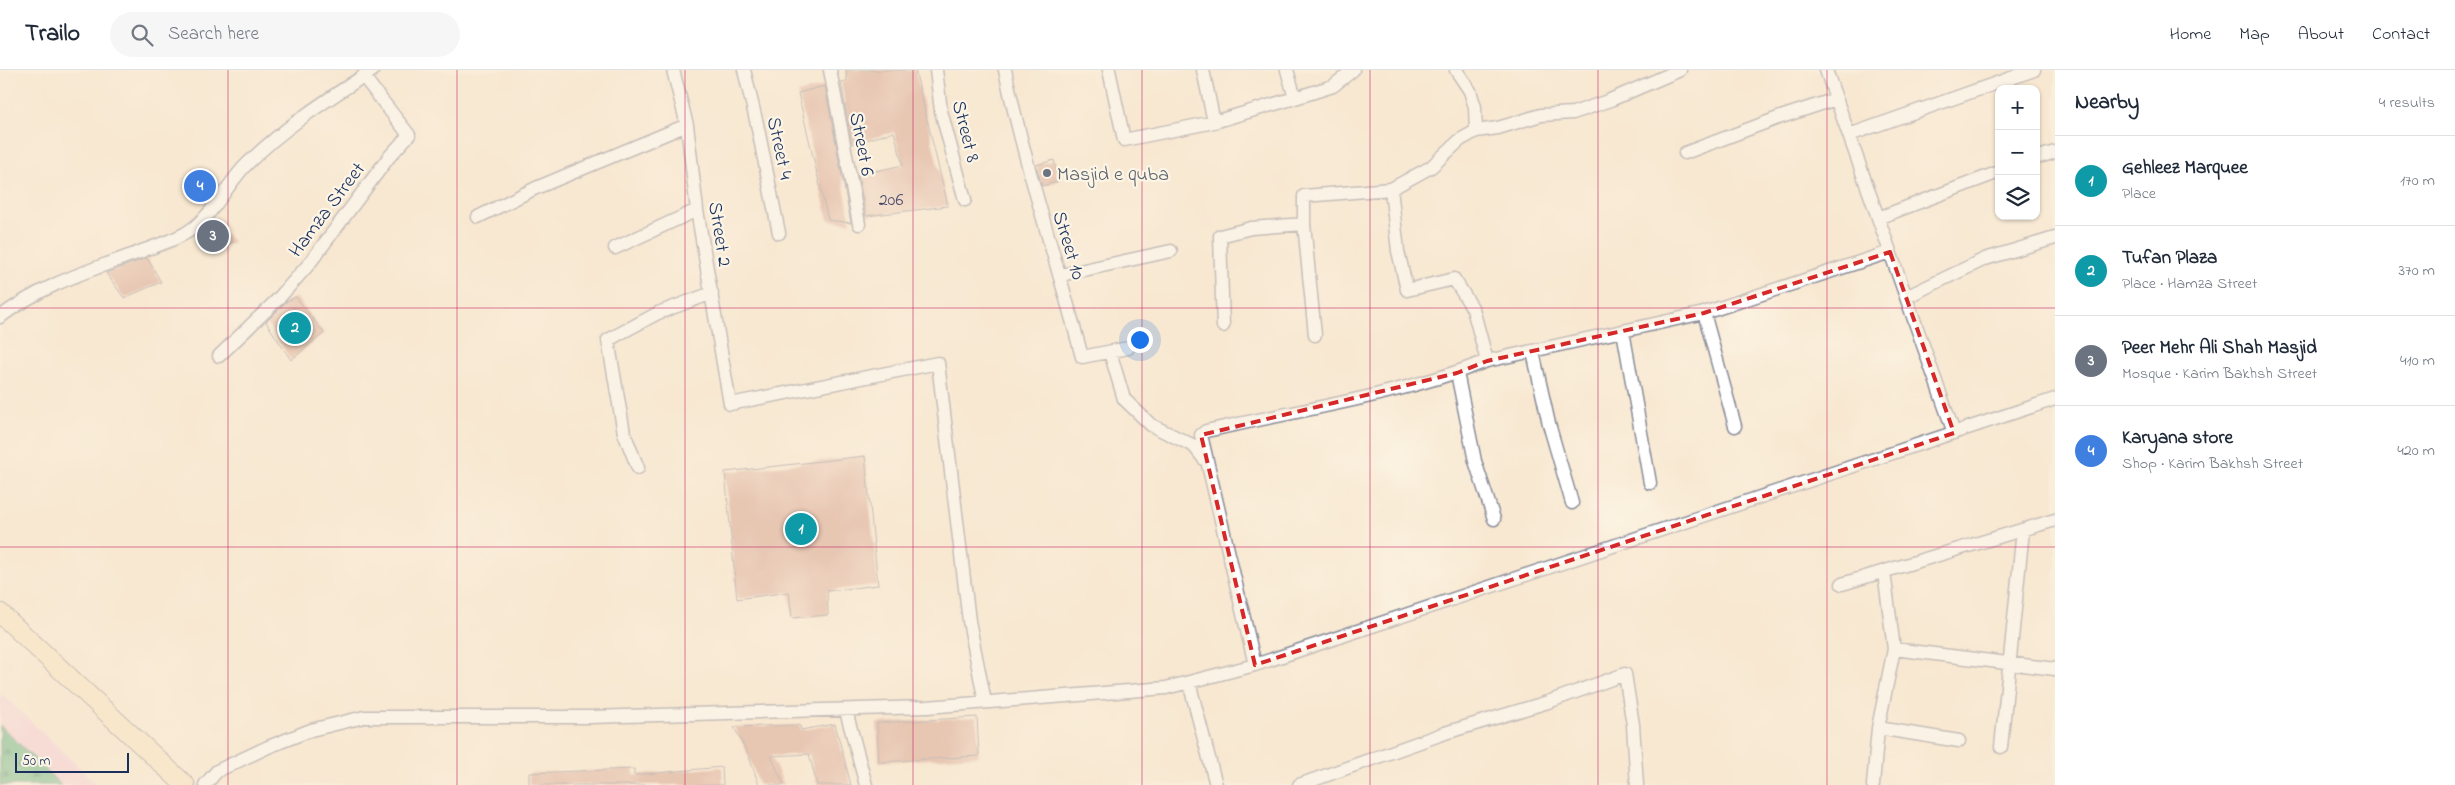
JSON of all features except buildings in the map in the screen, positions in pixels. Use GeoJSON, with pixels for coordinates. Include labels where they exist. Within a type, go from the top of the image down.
{"type":"FeatureCollection","features":[{"type":"Feature","properties":{"kind":"main road"},"geometry":{"type":"LineString","coordinates":[[0,613],[185,785]]}},
{"type":"Feature","properties":{"kind":"street","name":"Street 2"},"geometry":{"type":"LineString","coordinates":[[673,70],[687,125],[697,210],[730,404],[938,363],[970,621],[986,702]]}},
{"type":"Feature","properties":{"kind":"street","name":"Street 4"},"geometry":{"type":"LineString","coordinates":[[744,70],[779,234]]}},
{"type":"Feature","properties":{"kind":"street","name":"Street 6"},"geometry":{"type":"LineString","coordinates":[[830,70],[859,224]]}},
{"type":"Feature","properties":{"kind":"street","name":"Street 8"},"geometry":{"type":"LineString","coordinates":[[936,70],[941,111],[966,200]]}},
{"type":"Feature","properties":{"kind":"street","name":"Street 10"},"geometry":{"type":"LineString","coordinates":[[1005,70],[1031,184],[1060,275],[1082,357],[1128,348]]}},
{"type":"Feature","properties":{"kind":"street"},"geometry":{"type":"LineString","coordinates":[[1109,70],[1124,140],[1214,122],[1295,98],[1333,86],[1353,70]]}},
{"type":"Feature","properties":{"kind":"street"},"geometry":{"type":"LineString","coordinates":[[1202,70],[1214,122]]}},
{"type":"Feature","properties":{"kind":"street"},"geometry":{"type":"LineString","coordinates":[[1287,70],[1295,98]]}},
{"type":"Feature","properties":{"kind":"street"},"geometry":{"type":"LineString","coordinates":[[1456,70],[1470,91],[1475,107],[1476,131]]}},
{"type":"Feature","properties":{"kind":"street"},"geometry":{"type":"LineString","coordinates":[[1315,335],[1304,224],[1304,196],[1391,189],[1431,167],[1460,140],[1476,131],[1498,128],[1541,115],[1573,113],[1608,102],[1680,70]]}},
{"type":"Feature","properties":{"kind":"street"},"geometry":{"type":"LineString","coordinates":[[1826,70],[1954,432]]}},
{"type":"Feature","properties":{"kind":"street"},"geometry":{"type":"LineString","coordinates":[[1849,136],[2034,70]]}},
{"type":"Feature","properties":{"kind":"street"},"geometry":{"type":"LineString","coordinates":[[0,317],[22,301],[56,283],[190,231],[244,167],[278,134],[319,104],[368,73]]}},
{"type":"Feature","properties":{"kind":"street","name":"Hamza Street"},"geometry":{"type":"LineString","coordinates":[[219,356],[278,299],[309,264],[388,158],[409,135],[368,73]]}},
{"type":"Feature","properties":{"kind":"street"},"geometry":{"type":"LineString","coordinates":[[1685,153],[1778,118],[1836,99]]}},
{"type":"Feature","properties":{"kind":"street"},"geometry":{"type":"LineString","coordinates":[[478,217],[536,188],[687,125]]}},
{"type":"Feature","properties":{"kind":"street"},"geometry":{"type":"LineString","coordinates":[[2040,157],[2055,152]]}},
{"type":"Feature","properties":{"kind":"street"},"geometry":{"type":"LineString","coordinates":[[1878,218],[1995,174]]}},
{"type":"Feature","properties":{"kind":"street"},"geometry":{"type":"LineString","coordinates":[[1391,189],[1398,251],[1407,290],[1454,279],[1474,309],[1487,361]]}},
{"type":"Feature","properties":{"kind":"street"},"geometry":{"type":"LineString","coordinates":[[615,248],[697,210]]}},
{"type":"Feature","properties":{"kind":"street"},"geometry":{"type":"LineString","coordinates":[[1224,326],[1220,236],[1251,228],[1304,224]]}},
{"type":"Feature","properties":{"kind":"street"},"geometry":{"type":"LineString","coordinates":[[1906,297],[1984,260],[2055,238]]}},
{"type":"Feature","properties":{"kind":"street"},"geometry":{"type":"LineString","coordinates":[[1060,275],[1171,251]]}},
{"type":"Feature","properties":{"kind":"street"},"geometry":{"type":"LineString","coordinates":[[1255,665],[1201,435],[1206,431],[1378,393],[1457,373],[1487,361],[1704,313],[1890,252]]}},
{"type":"Feature","properties":{"kind":"street"},"geometry":{"type":"LineString","coordinates":[[638,468],[624,433],[608,340],[658,314],[712,293]]}},
{"type":"Feature","properties":{"kind":"street"},"geometry":{"type":"LineString","coordinates":[[1704,313],[1734,426]]}},
{"type":"Feature","properties":{"kind":"street"},"geometry":{"type":"LineString","coordinates":[[1623,331],[1650,483]]}},
{"type":"Feature","properties":{"kind":"street"},"geometry":{"type":"LineString","coordinates":[[1110,352],[1124,399],[1151,425],[1194,446],[1209,466]]}},
{"type":"Feature","properties":{"kind":"street"},"geometry":{"type":"LineString","coordinates":[[1533,352],[1550,424],[1572,503]]}},
{"type":"Feature","properties":{"kind":"street"},"geometry":{"type":"LineString","coordinates":[[1457,373],[1475,461],[1494,519]]}},
{"type":"Feature","properties":{"kind":"street"},"geometry":{"type":"LineString","coordinates":[[205,785],[217,771],[268,747],[311,730],[364,717],[590,717],[846,711],[1166,688],[1255,665],[2055,399]]}},
{"type":"Feature","properties":{"kind":"street"},"geometry":{"type":"LineString","coordinates":[[1842,584],[2055,520]]}},
{"type":"Feature","properties":{"kind":"street"},"geometry":{"type":"LineString","coordinates":[[2001,746],[2023,530]]}},
{"type":"Feature","properties":{"kind":"street"},"geometry":{"type":"LineString","coordinates":[[1873,785],[1878,728],[1894,649],[1884,572]]}},
{"type":"Feature","properties":{"kind":"street"},"geometry":{"type":"LineString","coordinates":[[1894,649],[2055,669]]}},
{"type":"Feature","properties":{"kind":"street"},"geometry":{"type":"LineString","coordinates":[[1299,785],[1444,733],[1548,702],[1625,674],[1633,725],[1637,785]]}},
{"type":"Feature","properties":{"kind":"street"},"geometry":{"type":"LineString","coordinates":[[1189,682],[1216,785]]}},
{"type":"Feature","properties":{"kind":"street"},"geometry":{"type":"LineString","coordinates":[[846,711],[866,785]]}},
{"type":"Feature","properties":{"kind":"street"},"geometry":{"type":"LineString","coordinates":[[1878,728],[1959,740]]}},
{"type":"Feature","properties":{"kind":"highlighted area"},"geometry":{"type":"Polygon","coordinates":[[[1890,252],[1954,433],[1255,665],[1201,435],[1457,373],[1487,361],[1704,313],[1890,252]]]}},
{"type":"Feature","properties":{"kind":"shaded area"},"geometry":{"type":"Polygon","coordinates":[[[0,692],[97,785],[0,785],[0,692]]]}},
{"type":"Feature","properties":{"kind":"green space"},"geometry":{"type":"Polygon","coordinates":[[[0,725],[61,785],[0,785],[0,725]]]}},
{"type":"Feature","properties":{"kind":"place","name":"Masjid e quba"},"geometry":{"type":"Point","coordinates":[1047,173]}},
{"type":"Feature","properties":{"kind":"place","name":"Karyana store"},"geometry":{"type":"Point","coordinates":[200,186]}},
{"type":"Feature","properties":{"kind":"place","name":"Peer Mehr Ali Shah Masjid"},"geometry":{"type":"Point","coordinates":[213,236]}},
{"type":"Feature","properties":{"kind":"place","name":"Tufan Plaza"},"geometry":{"type":"Point","coordinates":[295,328]}},
{"type":"Feature","properties":{"kind":"place","name":"Gehleez Marquee"},"geometry":{"type":"Point","coordinates":[801,529]}}]}
